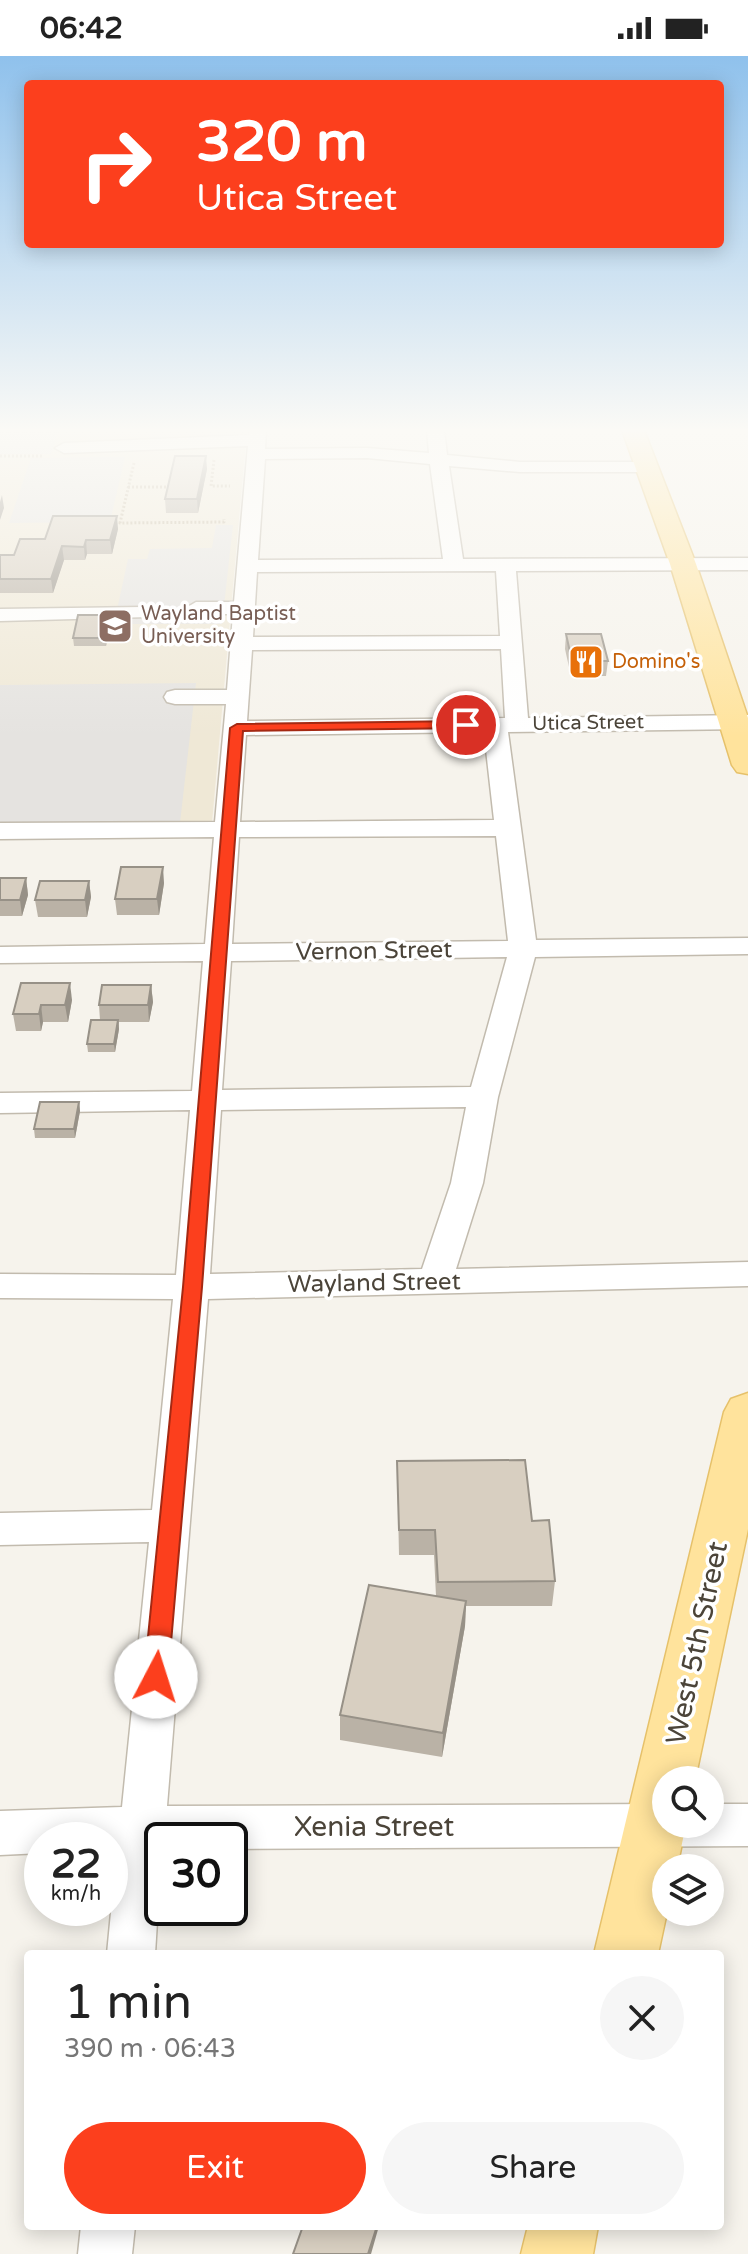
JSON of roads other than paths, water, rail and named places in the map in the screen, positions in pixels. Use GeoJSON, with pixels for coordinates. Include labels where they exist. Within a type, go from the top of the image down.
{"type":"FeatureCollection","features":[{"type":"Feature","properties":{"kind":"main road"},"geometry":{"type":"LineString","coordinates":[[672,533],[742,722],[748,765]]}},
{"type":"Feature","properties":{"kind":"main road","name":"West 5th Street"},"geometry":{"type":"LineString","coordinates":[[670,1766],[748,1412]]}},
{"type":"Feature","properties":{"kind":"main road","name":"West 5th Street"},"geometry":{"type":"LineString","coordinates":[[627,1950],[653,1838]]}},
{"type":"Feature","properties":{"kind":"main road"},"geometry":{"type":"LineString","coordinates":[[557,2254],[562,2230]]}},
{"type":"Feature","properties":{"kind":"street"},"geometry":{"type":"LineString","coordinates":[[131,1950],[192,1287],[238,712],[249,533]]}},
{"type":"Feature","properties":{"kind":"street"},"geometry":{"type":"LineString","coordinates":[[448,533],[454,565]]}},
{"type":"Feature","properties":{"kind":"street"},"geometry":{"type":"LineString","coordinates":[[248,566],[748,564]]}},
{"type":"Feature","properties":{"kind":"street"},"geometry":{"type":"LineString","coordinates":[[435,1282],[467,1183],[483,1097],[523,949],[509,828],[506,724],[512,642],[506,565]]}},
{"type":"Feature","properties":{"kind":"street"},"geometry":{"type":"LineString","coordinates":[[196,608],[244,608]]}},
{"type":"Feature","properties":{"kind":"street"},"geometry":{"type":"LineString","coordinates":[[0,615],[142,613]]}},
{"type":"Feature","properties":{"kind":"street"},"geometry":{"type":"LineString","coordinates":[[243,644],[512,642]]}},
{"type":"Feature","properties":{"kind":"street","name":"Utica Street"},"geometry":{"type":"LineString","coordinates":[[175,697],[238,712],[506,724],[742,722]]}},
{"type":"Feature","properties":{"kind":"street"},"geometry":{"type":"LineString","coordinates":[[0,831],[509,828]]}},
{"type":"Feature","properties":{"kind":"street","name":"Vernon Street"},"geometry":{"type":"LineString","coordinates":[[0,955],[748,946]]}},
{"type":"Feature","properties":{"kind":"street"},"geometry":{"type":"LineString","coordinates":[[0,1103],[483,1097]]}},
{"type":"Feature","properties":{"kind":"street","name":"Wayland Street"},"geometry":{"type":"LineString","coordinates":[[0,1286],[192,1287],[748,1274]]}},
{"type":"Feature","properties":{"kind":"street"},"geometry":{"type":"LineString","coordinates":[[0,1529],[170,1526]]}},
{"type":"Feature","properties":{"kind":"street","name":"Xenia Street"},"geometry":{"type":"LineString","coordinates":[[0,1833],[141,1828],[652,1797]]}},
{"type":"Feature","properties":{"kind":"street","name":"Xenia Street"},"geometry":{"type":"LineString","coordinates":[[724,1817],[748,1825]]}},
{"type":"Feature","properties":{"kind":"street"},"geometry":{"type":"LineString","coordinates":[[105,2254],[108,2230]]}},
{"type":"Feature","properties":{"kind":"place","name":"Wayland Baptist University"},"geometry":{"type":"Point","coordinates":[115,626]}},
{"type":"Feature","properties":{"kind":"place","name":"Domino's"},"geometry":{"type":"Point","coordinates":[586,662]}}]}
